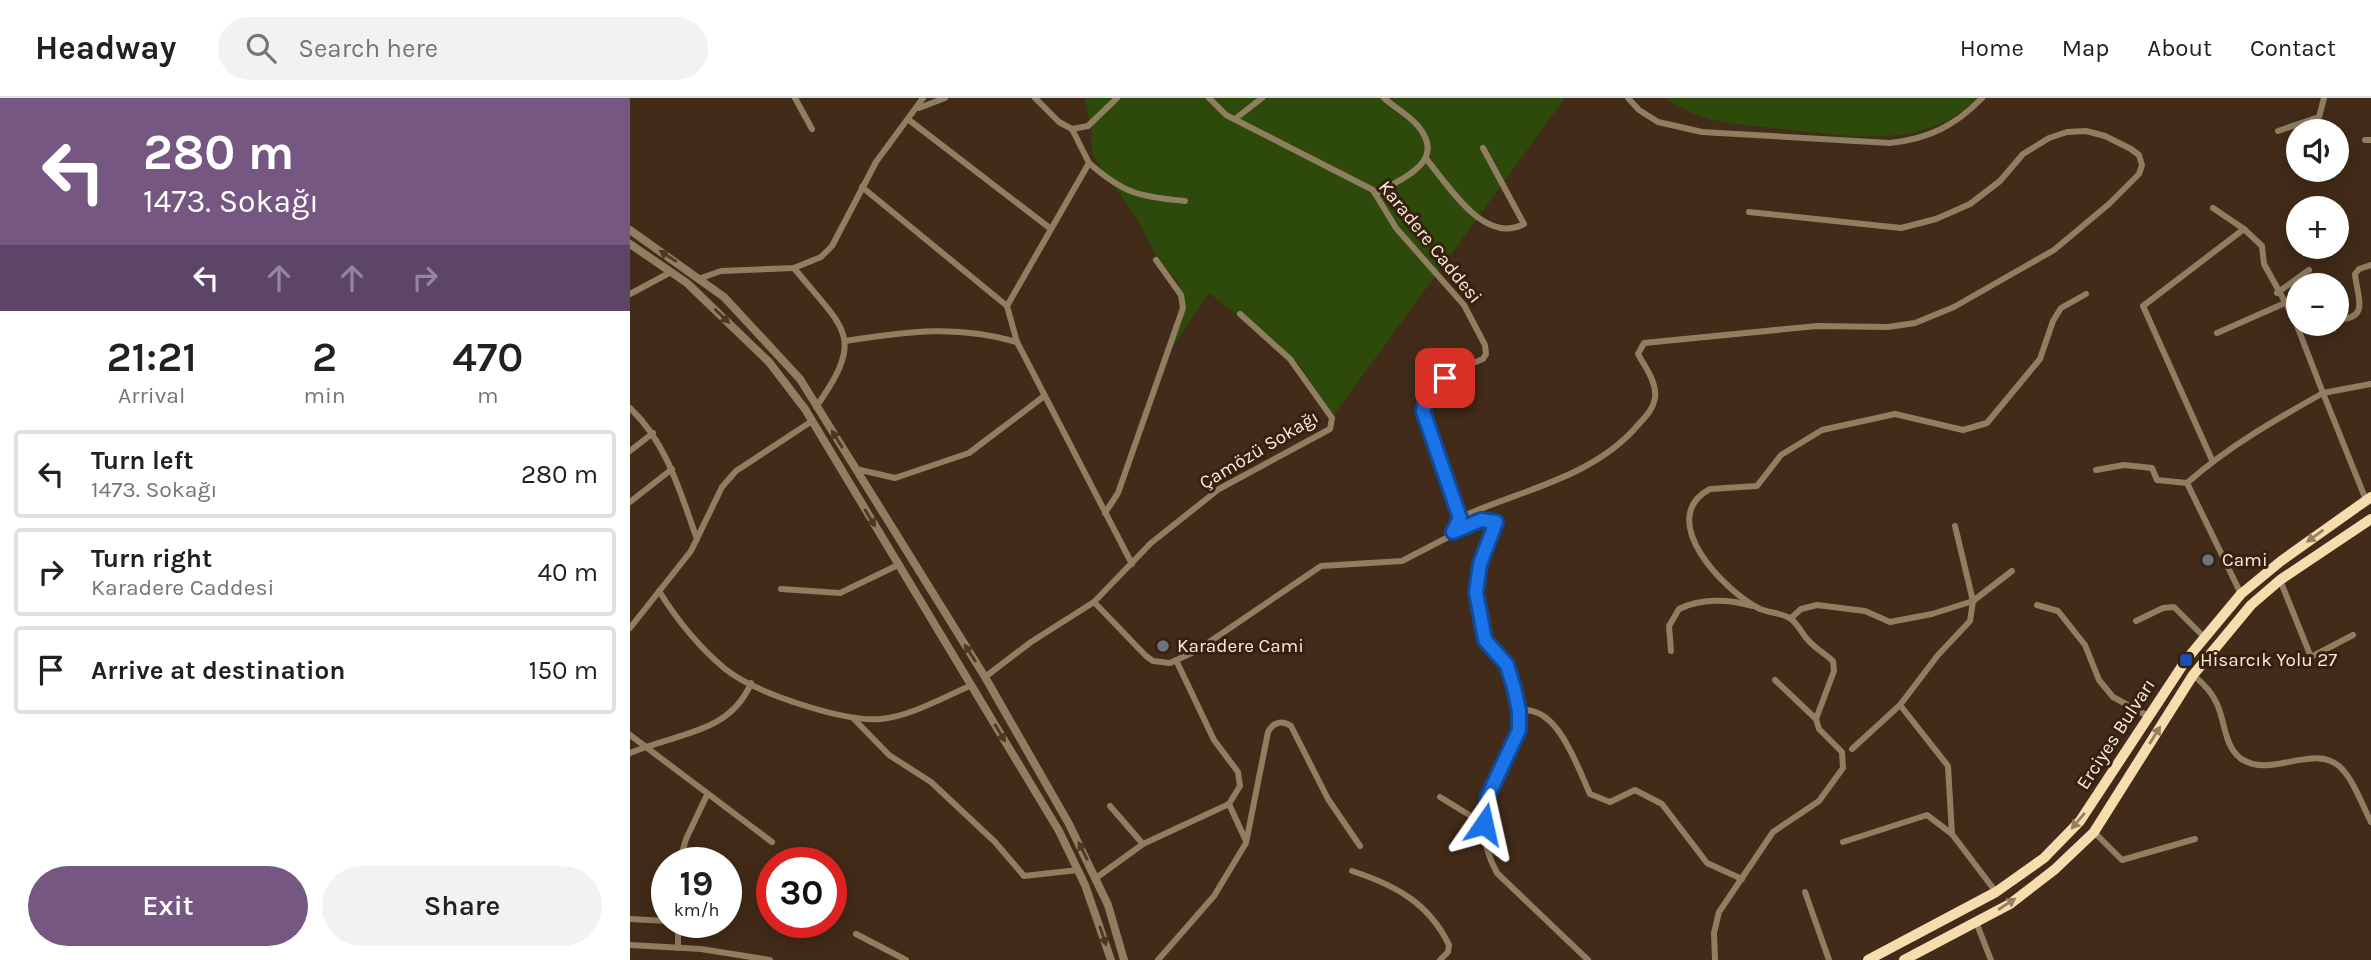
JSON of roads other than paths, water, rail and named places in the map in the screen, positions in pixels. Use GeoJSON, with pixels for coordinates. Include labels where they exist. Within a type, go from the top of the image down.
{"type":"FeatureCollection","features":[{"type":"Feature","properties":{"kind":"highway","name":"Erciyes Bulvarı"},"geometry":{"type":"LineString","coordinates":[[1868,960],[1996,892],[2044,858],[2080,821],[2186,660],[2241,594],[2368,498]]}},
{"type":"Feature","properties":{"kind":"highway","name":"Erciyes Bulvarı"},"geometry":{"type":"LineString","coordinates":[[1904,960],[2010,904],[2054,870],[2094,832],[2193,675],[2251,605],[2280,580],[2371,519]]}},
{"type":"Feature","properties":{"kind":"street"},"geometry":{"type":"LineString","coordinates":[[795,98],[812,129]]}},
{"type":"Feature","properties":{"kind":"street"},"geometry":{"type":"LineString","coordinates":[[701,278],[721,271],[794,268],[821,257],[832,246],[876,162],[919,108],[923,98]]}},
{"type":"Feature","properties":{"kind":"street"},"geometry":{"type":"LineString","coordinates":[[919,108],[945,98]]}},
{"type":"Feature","properties":{"kind":"street"},"geometry":{"type":"LineString","coordinates":[[1035,98],[1059,122],[1072,129],[1089,163],[1115,186],[1154,198],[1185,201]]}},
{"type":"Feature","properties":{"kind":"street"},"geometry":{"type":"LineString","coordinates":[[1072,129],[1088,125],[1117,98]]}},
{"type":"Feature","properties":{"kind":"street","name":"Karadere Caddesi"},"geometry":{"type":"LineString","coordinates":[[1209,98],[1234,119],[1311,156],[1375,194],[1396,228],[1464,305],[1486,348],[1483,359],[1445,378],[1424,403],[1424,418],[1460,518]]}},
{"type":"Feature","properties":{"kind":"street"},"geometry":{"type":"LineString","coordinates":[[1234,119],[1262,98]]}},
{"type":"Feature","properties":{"kind":"street"},"geometry":{"type":"LineString","coordinates":[[1384,98],[1418,125],[1429,142],[1427,160],[1482,221],[1505,231],[1514,230],[1524,225],[1483,148]]}},
{"type":"Feature","properties":{"kind":"street"},"geometry":{"type":"LineString","coordinates":[[1628,98],[1639,110],[1658,122],[1702,132],[1890,143],[1920,140],[1948,128],[1982,98]]}},
{"type":"Feature","properties":{"kind":"street"},"geometry":{"type":"LineString","coordinates":[[2278,131],[2319,117],[2324,98]]}},
{"type":"Feature","properties":{"kind":"street"},"geometry":{"type":"LineString","coordinates":[[909,120],[1051,229]]}},
{"type":"Feature","properties":{"kind":"street"},"geometry":{"type":"LineString","coordinates":[[1453,532],[1460,518],[1583,468],[1608,454],[1629,435],[1651,410],[1654,401],[1652,381],[1638,354],[1644,343],[1817,326],[1888,327],[1915,323],[1954,307],[2054,250],[2109,204],[2139,174],[2142,165],[2139,155],[2132,149],[2105,136],[2086,131],[2067,132],[2049,138],[2023,155],[2000,181],[1970,204],[1901,228],[1749,212]]}},
{"type":"Feature","properties":{"kind":"street"},"geometry":{"type":"LineString","coordinates":[[1375,194],[1427,160]]}},
{"type":"Feature","properties":{"kind":"street"},"geometry":{"type":"LineString","coordinates":[[1007,306],[1089,163]]}},
{"type":"Feature","properties":{"kind":"street"},"geometry":{"type":"LineString","coordinates":[[862,187],[1007,306],[1017,342],[1043,397],[1132,564]]}},
{"type":"Feature","properties":{"kind":"street"},"geometry":{"type":"LineString","coordinates":[[2213,208],[2244,229],[2262,246],[2264,264],[2277,293],[2286,303],[2217,333]]}},
{"type":"Feature","properties":{"kind":"street"},"geometry":{"type":"LineString","coordinates":[[2212,460],[2143,306],[2244,229]]}},
{"type":"Feature","properties":{"kind":"street"},"geometry":{"type":"LineString","coordinates":[[630,230],[701,278],[724,297],[781,356],[816,407],[985,677],[1069,824],[1096,878],[1124,960]]}},
{"type":"Feature","properties":{"kind":"street"},"geometry":{"type":"LineString","coordinates":[[630,244],[687,283],[769,362],[813,421],[1059,831],[1078,870],[1111,960]]}},
{"type":"Feature","properties":{"kind":"street"},"geometry":{"type":"LineString","coordinates":[[1105,513],[1118,493],[1183,308],[1181,295],[1156,260]]}},
{"type":"Feature","properties":{"kind":"street"},"geometry":{"type":"LineString","coordinates":[[2349,318],[2364,310],[2365,304],[2355,274],[2359,269],[2371,265]]}},
{"type":"Feature","properties":{"kind":"street"},"geometry":{"type":"LineString","coordinates":[[794,268],[838,323],[845,341],[844,363],[816,407]]}},
{"type":"Feature","properties":{"kind":"street"},"geometry":{"type":"LineString","coordinates":[[2277,293],[2309,270]]}},
{"type":"Feature","properties":{"kind":"street"},"geometry":{"type":"LineString","coordinates":[[630,294],[671,272]]}},
{"type":"Feature","properties":{"kind":"street"},"geometry":{"type":"LineString","coordinates":[[1760,608],[1722,582],[1707,565],[1696,545],[1690,516],[1692,507],[1702,493],[1710,489],[1758,486],[1774,461],[1813,435],[1877,415],[1895,414],[1963,430],[1987,423],[2040,359],[2053,321],[2061,308],[2086,294]]}},
{"type":"Feature","properties":{"kind":"street","name":"Çamözü Sokağı"},"geometry":{"type":"LineString","coordinates":[[1094,602],[1151,543],[1219,489],[1332,426],[1332,418],[1296,366],[1240,314]]}},
{"type":"Feature","properties":{"kind":"street"},"geometry":{"type":"LineString","coordinates":[[845,341],[945,329],[979,332],[1017,342]]}},
{"type":"Feature","properties":{"kind":"street"},"geometry":{"type":"LineString","coordinates":[[2303,336],[2323,393],[2368,498]]}},
{"type":"Feature","properties":{"kind":"street"},"geometry":{"type":"LineString","coordinates":[[2096,470],[2124,465],[2152,468],[2157,480],[2187,483],[2212,460],[2323,393],[2371,384]]}},
{"type":"Feature","properties":{"kind":"street"},"geometry":{"type":"LineString","coordinates":[[855,468],[895,478],[969,453],[1043,397]]}},
{"type":"Feature","properties":{"kind":"street"},"geometry":{"type":"LineString","coordinates":[[630,408],[653,433],[672,469],[697,539]]}},
{"type":"Feature","properties":{"kind":"street"},"geometry":{"type":"LineString","coordinates":[[630,628],[697,539],[722,487],[736,471],[813,421]]}},
{"type":"Feature","properties":{"kind":"street"},"geometry":{"type":"LineString","coordinates":[[630,451],[653,433]]}},
{"type":"Feature","properties":{"kind":"street"},"geometry":{"type":"LineString","coordinates":[[630,502],[672,469]]}},
{"type":"Feature","properties":{"kind":"street"},"geometry":{"type":"LineString","coordinates":[[2187,483],[2241,594]]}},
{"type":"Feature","properties":{"kind":"street"},"geometry":{"type":"LineString","coordinates":[[985,677],[1031,642],[1094,602],[1153,661],[1161,663],[1176,660],[1196,650],[1321,566],[1402,561],[1453,532],[1481,520],[1496,522],[1480,564],[1476,592],[1485,640],[1507,665],[1519,711],[1519,730],[1487,798],[1484,824],[1488,855],[1497,873],[1588,960]]}},
{"type":"Feature","properties":{"kind":"street"},"geometry":{"type":"LineString","coordinates":[[1852,749],[1900,705],[1938,655],[1970,621],[1973,601],[1955,526]]}},
{"type":"Feature","properties":{"kind":"street"},"geometry":{"type":"LineString","coordinates":[[781,589],[840,593],[898,565]]}},
{"type":"Feature","properties":{"kind":"street"},"geometry":{"type":"LineString","coordinates":[[1791,618],[1801,609],[1817,605],[1865,611],[1890,622],[1932,614],[1973,601],[2012,571]]}},
{"type":"Feature","properties":{"kind":"street"},"geometry":{"type":"LineString","coordinates":[[2280,580],[2311,657],[2353,635]]}},
{"type":"Feature","properties":{"kind":"street"},"geometry":{"type":"LineString","coordinates":[[659,591],[699,645],[727,671],[775,694],[854,719],[884,719],[972,685]]}},
{"type":"Feature","properties":{"kind":"street"},"geometry":{"type":"LineString","coordinates":[[1671,651],[1669,626],[1675,613],[1683,607],[1733,601],[1791,618],[1808,641],[1835,664],[1816,719]]}},
{"type":"Feature","properties":{"kind":"street"},"geometry":{"type":"LineString","coordinates":[[2037,605],[2058,611],[2085,645],[2099,680],[2113,697],[2148,716]]}},
{"type":"Feature","properties":{"kind":"street"},"geometry":{"type":"LineString","coordinates":[[2136,621],[2164,608],[2174,607],[2205,638]]}},
{"type":"Feature","properties":{"kind":"street"},"geometry":{"type":"LineString","coordinates":[[1096,878],[1143,844],[1229,804],[1240,786],[1238,772],[1214,740],[1176,660]]}},
{"type":"Feature","properties":{"kind":"street"},"geometry":{"type":"LineString","coordinates":[[2193,675],[2217,703],[2230,747],[2239,757],[2251,764],[2272,766],[2319,758],[2329,760],[2344,771],[2371,822]]}},
{"type":"Feature","properties":{"kind":"street"},"geometry":{"type":"LineString","coordinates":[[1716,960],[1714,933],[1718,912],[1773,832],[1819,801],[1843,768],[1842,752],[1819,729],[1816,719],[1775,680]]}},
{"type":"Feature","properties":{"kind":"street"},"geometry":{"type":"LineString","coordinates":[[630,752],[720,722],[745,699],[751,683]]}},
{"type":"Feature","properties":{"kind":"street"},"geometry":{"type":"LineString","coordinates":[[1900,705],[1948,766],[1952,834]]}},
{"type":"Feature","properties":{"kind":"street"},"geometry":{"type":"LineString","coordinates":[[1519,711],[1537,710],[1545,714],[1566,743],[1590,794],[1610,802],[1635,790],[1662,804],[1707,863],[1742,879]]}},
{"type":"Feature","properties":{"kind":"street"},"geometry":{"type":"LineString","coordinates":[[854,719],[889,755],[931,782],[995,842],[1024,876],[1078,870]]}},
{"type":"Feature","properties":{"kind":"street"},"geometry":{"type":"LineString","coordinates":[[1158,960],[1214,896],[1246,843],[1268,732],[1273,724],[1282,722],[1291,726],[1328,799],[1360,846]]}},
{"type":"Feature","properties":{"kind":"street"},"geometry":{"type":"LineString","coordinates":[[630,734],[772,842]]}},
{"type":"Feature","properties":{"kind":"street"},"geometry":{"type":"LineString","coordinates":[[684,847],[707,795]]}},
{"type":"Feature","properties":{"kind":"street"},"geometry":{"type":"LineString","coordinates":[[1440,797],[1484,824]]}},
{"type":"Feature","properties":{"kind":"street"},"geometry":{"type":"LineString","coordinates":[[1229,804],[1246,843]]}},
{"type":"Feature","properties":{"kind":"street"},"geometry":{"type":"LineString","coordinates":[[1110,806],[1143,844]]}},
{"type":"Feature","properties":{"kind":"street"},"geometry":{"type":"LineString","coordinates":[[1843,842],[1927,815],[1952,834],[1996,892]]}},
{"type":"Feature","properties":{"kind":"street"},"geometry":{"type":"LineString","coordinates":[[2094,832],[2122,860],[2195,839]]}},
{"type":"Feature","properties":{"kind":"street"},"geometry":{"type":"LineString","coordinates":[[1352,871],[1377,879],[1422,904],[1449,945],[1448,952],[1440,960]]}},
{"type":"Feature","properties":{"kind":"street"},"geometry":{"type":"LineString","coordinates":[[1805,892],[1829,960]]}},
{"type":"Feature","properties":{"kind":"street"},"geometry":{"type":"LineString","coordinates":[[630,919],[651,920]]}},
{"type":"Feature","properties":{"kind":"street"},"geometry":{"type":"LineString","coordinates":[[1976,922],[1991,960]]}},
{"type":"Feature","properties":{"kind":"street"},"geometry":{"type":"LineString","coordinates":[[856,934],[906,960]]}},
{"type":"Feature","properties":{"kind":"street"},"geometry":{"type":"LineString","coordinates":[[678,938],[678,948]]}},
{"type":"Feature","properties":{"kind":"street"},"geometry":{"type":"LineString","coordinates":[[630,946],[678,948],[770,960]]}},
{"type":"Feature","properties":{"kind":"place","name":"Cami"},"geometry":{"type":"Point","coordinates":[2208,560]}},
{"type":"Feature","properties":{"kind":"place","name":"Karadere Cami"},"geometry":{"type":"Point","coordinates":[1163,646]}},
{"type":"Feature","properties":{"kind":"place","name":"Hisarcık Yolu 27"},"geometry":{"type":"Point","coordinates":[2186,660]}}]}
